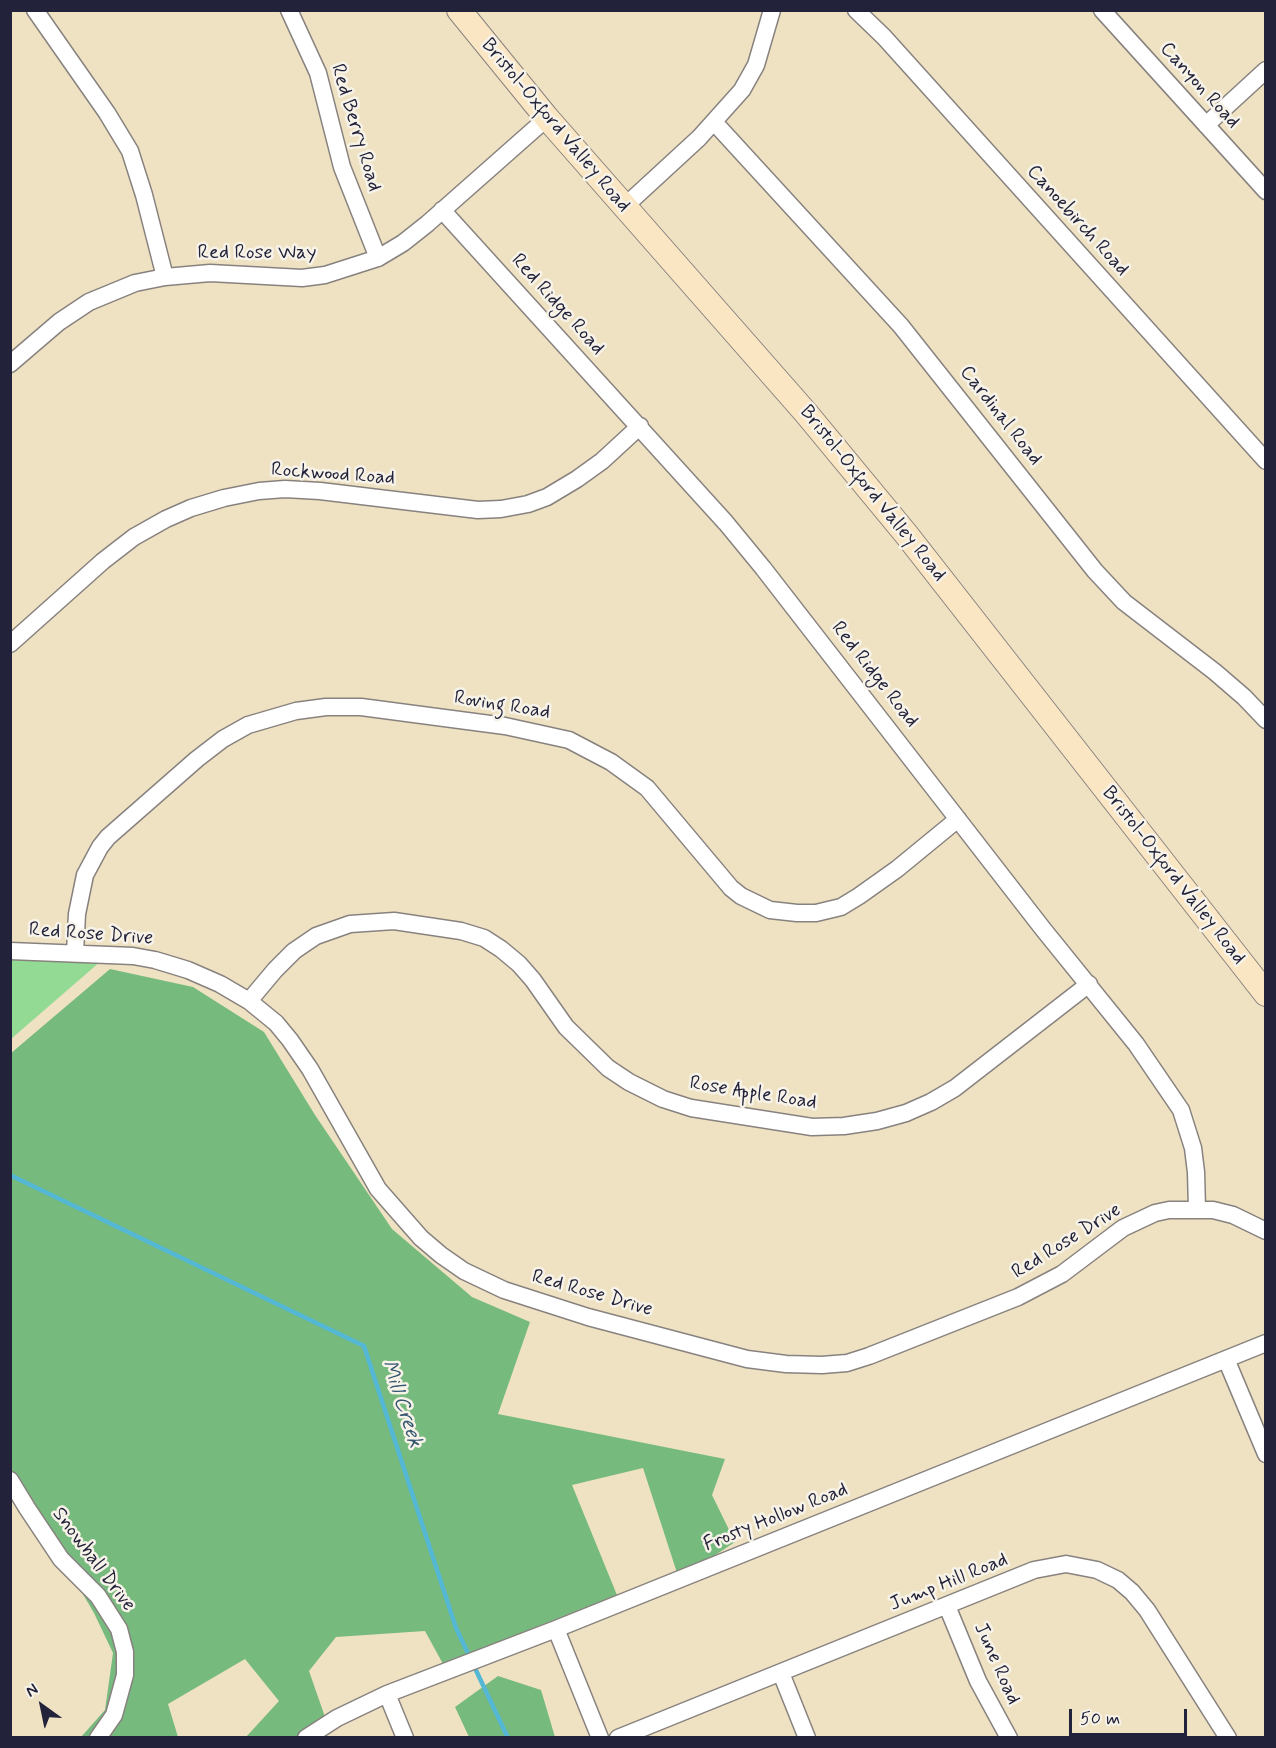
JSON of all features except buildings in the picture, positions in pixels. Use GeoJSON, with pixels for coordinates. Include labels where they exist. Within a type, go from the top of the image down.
{"type":"FeatureCollection","features":[{"type":"Feature","properties":{"kind":"main road","name":"Bristol-Oxford Valley Road"},"geometry":{"type":"LineString","coordinates":[[459,10],[547,118],[806,413],[899,526],[1266,994]]}},
{"type":"Feature","properties":{"kind":"street"},"geometry":{"type":"LineString","coordinates":[[35,10],[107,113],[130,152],[144,195],[165,277]]}},
{"type":"Feature","properties":{"kind":"street","name":"Red Berry Road"},"geometry":{"type":"LineString","coordinates":[[289,10],[303,36],[318,73],[342,167],[378,258]]}},
{"type":"Feature","properties":{"kind":"street"},"geometry":{"type":"LineString","coordinates":[[624,207],[714,122],[742,90],[756,65],[772,10]]}},
{"type":"Feature","properties":{"kind":"street","name":"Canoebirch Road"},"geometry":{"type":"LineString","coordinates":[[856,10],[884,37],[1266,460]]}},
{"type":"Feature","properties":{"kind":"street","name":"Canyon Road"},"geometry":{"type":"LineString","coordinates":[[1102,10],[1266,191]]}},
{"type":"Feature","properties":{"kind":"street"},"geometry":{"type":"LineString","coordinates":[[1206,124],[1266,70]]}},
{"type":"Feature","properties":{"kind":"street","name":"Red Rose Way"},"geometry":{"type":"LineString","coordinates":[[11,361],[59,322],[89,302],[135,283],[165,277],[210,273],[302,278],[326,275],[378,258],[403,243],[547,118]]}},
{"type":"Feature","properties":{"kind":"street","name":"Cardinal Road"},"geometry":{"type":"LineString","coordinates":[[714,122],[901,326],[1095,571],[1124,602],[1215,672],[1266,720]]}},
{"type":"Feature","properties":{"kind":"street","name":"Red Ridge Road"},"geometry":{"type":"LineString","coordinates":[[442,210],[640,426],[764,568],[1136,1044],[1181,1110],[1193,1148],[1197,1209]]}},
{"type":"Feature","properties":{"kind":"street","name":"Rockwood Road"},"geometry":{"type":"LineString","coordinates":[[10,644],[134,537],[192,508],[224,498],[259,491],[285,489],[478,510],[510,508],[547,497],[577,479],[602,461],[640,426]]}},
{"type":"Feature","properties":{"kind":"street","name":"Roving Road"},"geometry":{"type":"LineString","coordinates":[[75,953],[77,914],[85,875],[108,837],[223,739],[248,725],[297,711],[326,707],[361,708],[505,726],[569,740],[611,762],[647,788],[731,888],[741,896],[770,910],[797,914],[816,913],[841,907],[897,869],[958,819]]}},
{"type":"Feature","properties":{"kind":"street","name":"Rose Apple Road"},"geometry":{"type":"LineString","coordinates":[[249,1001],[294,951],[316,936],[350,924],[394,921],[461,931],[484,938],[519,964],[566,1027],[608,1068],[629,1082],[663,1099],[710,1113],[822,1127],[877,1121],[906,1113],[931,1102],[955,1088],[1089,984]]}},
{"type":"Feature","properties":{"kind":"street","name":"Red Rose Drive"},"geometry":{"type":"LineString","coordinates":[[10,951],[133,956],[188,969],[220,984],[249,1001],[276,1023],[291,1040],[378,1189],[421,1238],[441,1255],[464,1271],[504,1290],[588,1317],[747,1359],[786,1364],[822,1365],[847,1363],[869,1356],[1018,1297],[1062,1274],[1123,1228],[1155,1213],[1197,1209],[1233,1215],[1266,1231]]}},
{"type":"Feature","properties":{"kind":"street","name":"Frosty Hollow Road"},"geometry":{"type":"LineString","coordinates":[[306,1737],[337,1718],[387,1694],[556,1629],[1266,1343]]}},
{"type":"Feature","properties":{"kind":"street"},"geometry":{"type":"LineString","coordinates":[[1226,1359],[1266,1454]]}},
{"type":"Feature","properties":{"kind":"street","name":"Snowball Drive"},"geometry":{"type":"LineString","coordinates":[[10,1480],[61,1559],[98,1596],[119,1629],[125,1652],[125,1675],[114,1715],[98,1737]]}},
{"type":"Feature","properties":{"kind":"street","name":"Jump Hill Road"},"geometry":{"type":"LineString","coordinates":[[618,1737],[1049,1566],[1078,1565],[1096,1570],[1125,1586],[1147,1610],[1228,1737]]}},
{"type":"Feature","properties":{"kind":"street","name":"June Road"},"geometry":{"type":"LineString","coordinates":[[947,1606],[978,1681],[1009,1737]]}},
{"type":"Feature","properties":{"kind":"street"},"geometry":{"type":"LineString","coordinates":[[556,1629],[600,1737]]}},
{"type":"Feature","properties":{"kind":"street"},"geometry":{"type":"LineString","coordinates":[[781,1673],[807,1737]]}},
{"type":"Feature","properties":{"kind":"street"},"geometry":{"type":"LineString","coordinates":[[387,1694],[405,1737]]}},
{"type":"Feature","properties":{"kind":"green space"},"geometry":{"type":"Polygon","coordinates":[[[11,944],[101,961],[11,1039],[11,944]]]}},
{"type":"Feature","properties":{"kind":"green space"},"geometry":{"type":"Polygon","coordinates":[[[110,969],[193,987],[264,1032],[315,1115],[392,1229],[472,1297],[530,1322],[498,1414],[725,1459],[712,1495],[735,1542],[679,1579],[643,1468],[572,1485],[617,1595],[443,1664],[425,1631],[336,1637],[309,1671],[325,1717],[300,1737],[246,1737],[279,1701],[245,1659],[168,1704],[178,1737],[81,1737],[105,1710],[113,1653],[94,1613],[11,1472],[10,1054],[110,969]]]}},
{"type":"Feature","properties":{"kind":"green space"},"geometry":{"type":"Polygon","coordinates":[[[498,1676],[541,1690],[555,1737],[469,1737],[455,1707],[498,1676]]]}},
{"type":"Feature","properties":{"kind":"waterway","name":"Mill Creek"},"geometry":{"type":"LineString","coordinates":[[10,1175],[364,1346],[456,1628],[508,1738]]}}]}
